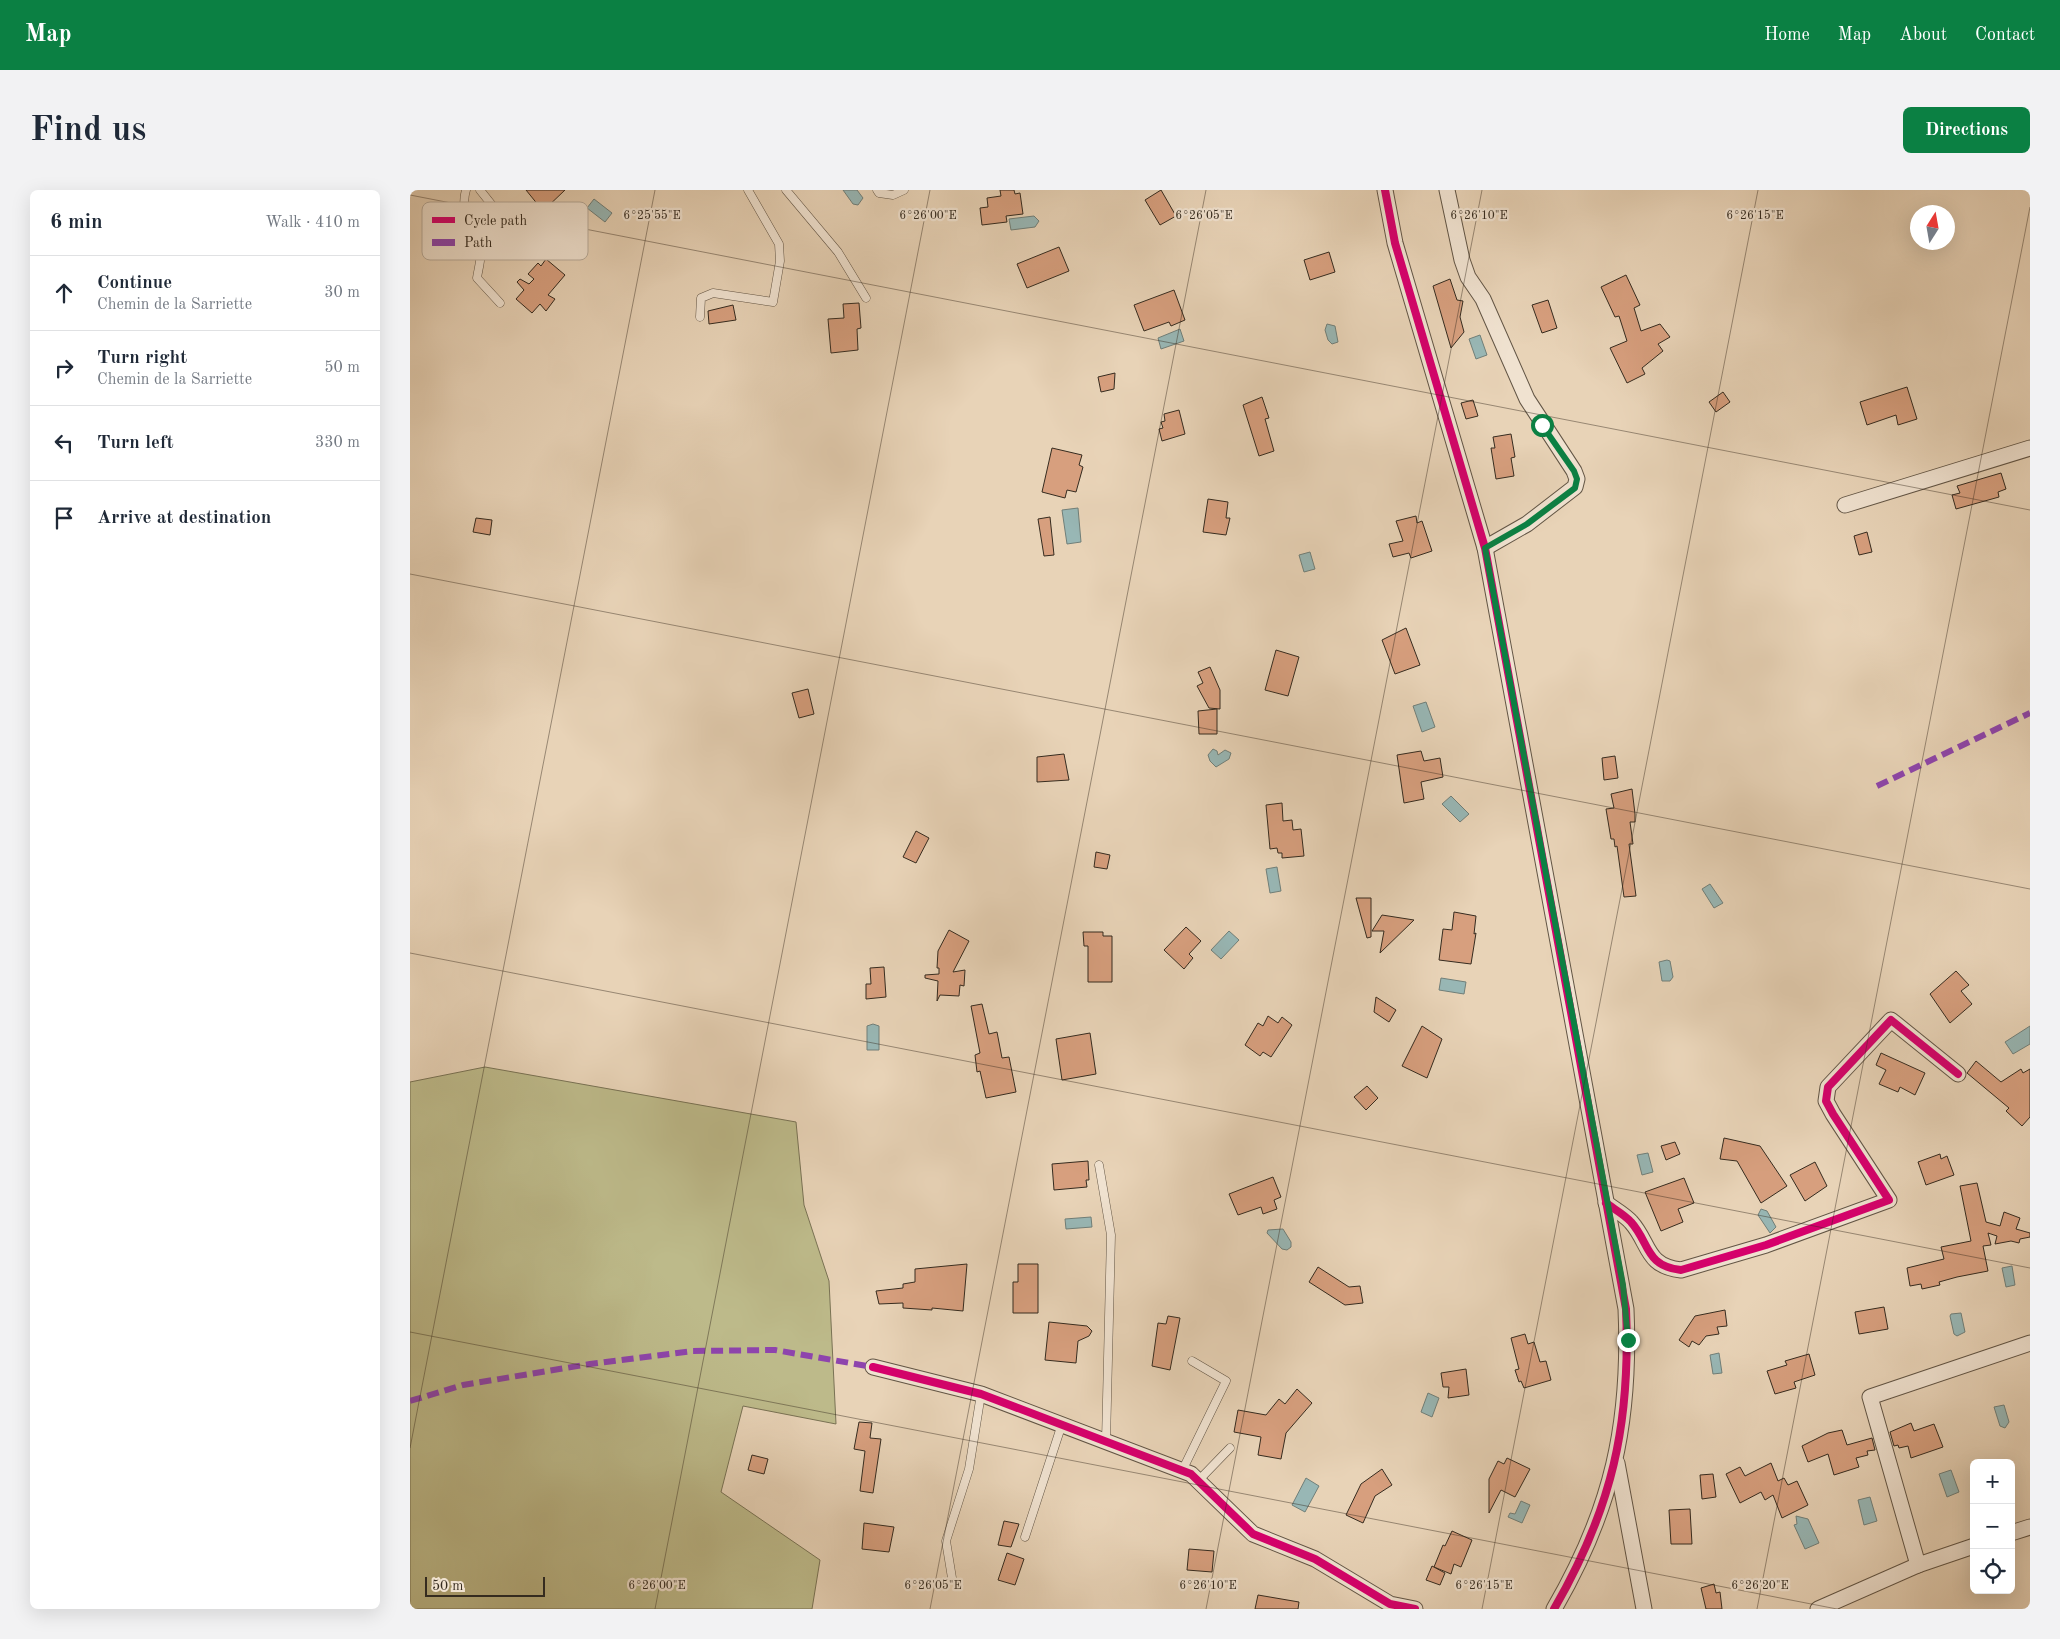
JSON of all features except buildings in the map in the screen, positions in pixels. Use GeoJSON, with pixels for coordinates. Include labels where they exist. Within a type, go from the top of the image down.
{"type":"FeatureCollection","features":[{"type":"Feature","properties":{"kind":"street"},"geometry":{"type":"LineString","coordinates":[[1385,190],[1395,243],[1485,548],[1625,1301],[1628,1371],[1616,1459],[1608,1489],[1586,1548],[1554,1609]]}},
{"type":"Feature","properties":{"kind":"street"},"geometry":{"type":"LineString","coordinates":[[1447,190],[1462,260],[1468,277],[1483,299],[1527,400],[1574,471],[1577,479],[1575,488],[1541,514],[1485,548]]}},
{"type":"Feature","properties":{"kind":"street"},"geometry":{"type":"LineString","coordinates":[[1845,505],[2030,448]]}},
{"type":"Feature","properties":{"kind":"street"},"geometry":{"type":"LineString","coordinates":[[1606,1203],[1631,1222],[1652,1256],[1669,1269],[1681,1270],[1822,1226],[1889,1200],[1833,1114],[1826,1101],[1828,1087],[1891,1020],[1958,1074]]}},
{"type":"Feature","properties":{"kind":"street"},"geometry":{"type":"LineString","coordinates":[[1918,1565],[1870,1398],[2030,1343]]}},
{"type":"Feature","properties":{"kind":"street"},"geometry":{"type":"LineString","coordinates":[[873,1367],[981,1394],[1191,1474],[1252,1534],[1315,1559],[1390,1604],[1415,1609]]}},
{"type":"Feature","properties":{"kind":"street"},"geometry":{"type":"LineString","coordinates":[[1616,1459],[1644,1609]]}},
{"type":"Feature","properties":{"kind":"street"},"geometry":{"type":"LineString","coordinates":[[2015,1532],[2030,1527]]}},
{"type":"Feature","properties":{"kind":"street"},"geometry":{"type":"LineString","coordinates":[[1818,1609],[1918,1565],[1970,1547]]}},
{"type":"Feature","properties":{"kind":"lane"},"geometry":{"type":"LineString","coordinates":[[464,202],[466,190]]}},
{"type":"Feature","properties":{"kind":"lane"},"geometry":{"type":"LineString","coordinates":[[480,190],[490,202]]}},
{"type":"Feature","properties":{"kind":"lane"},"geometry":{"type":"LineString","coordinates":[[700,317],[701,298],[712,293],[773,302],[780,261],[779,244],[748,190]]}},
{"type":"Feature","properties":{"kind":"lane"},"geometry":{"type":"LineString","coordinates":[[786,190],[838,252],[866,298]]}},
{"type":"Feature","properties":{"kind":"lane"},"geometry":{"type":"LineString","coordinates":[[877,190],[879,193],[893,196],[904,190]]}},
{"type":"Feature","properties":{"kind":"lane"},"geometry":{"type":"LineString","coordinates":[[479,260],[477,278],[500,303]]}},
{"type":"Feature","properties":{"kind":"lane"},"geometry":{"type":"LineString","coordinates":[[1099,1165],[1111,1236],[1106,1441]]}},
{"type":"Feature","properties":{"kind":"lane"},"geometry":{"type":"LineString","coordinates":[[1182,1471],[1226,1382],[1192,1361]]}},
{"type":"Feature","properties":{"kind":"lane"},"geometry":{"type":"LineString","coordinates":[[952,1578],[946,1541],[969,1469],[981,1394]]}},
{"type":"Feature","properties":{"kind":"lane"},"geometry":{"type":"LineString","coordinates":[[1025,1537],[1062,1424]]}},
{"type":"Feature","properties":{"kind":"lane"},"geometry":{"type":"LineString","coordinates":[[1198,1481],[1230,1448]]}},
{"type":"Feature","properties":{"kind":"shaded area"},"geometry":{"type":"Polygon","coordinates":[[[485,1067],[796,1122],[804,1205],[829,1281],[836,1424],[743,1406],[721,1492],[820,1560],[812,1609],[410,1609],[410,1082],[485,1067]]]}},
{"type":"Feature","properties":{"kind":"water"},"geometry":{"type":"Polygon","coordinates":[[[843,190],[857,190],[863,198],[858,205],[853,204],[843,190]]]}},
{"type":"Feature","properties":{"kind":"water"},"geometry":{"type":"Polygon","coordinates":[[[594,199],[612,213],[605,222],[588,209],[594,199]]]}},
{"type":"Feature","properties":{"kind":"water"},"geometry":{"type":"Polygon","coordinates":[[[1034,216],[1039,221],[1035,227],[1011,230],[1009,219],[1034,216]]]}},
{"type":"Feature","properties":{"kind":"water"},"geometry":{"type":"Polygon","coordinates":[[[1327,324],[1335,326],[1338,342],[1332,344],[1328,340],[1325,330],[1327,324]]]}},
{"type":"Feature","properties":{"kind":"water"},"geometry":{"type":"Polygon","coordinates":[[[1180,329],[1184,341],[1161,349],[1158,338],[1180,329]]]}},
{"type":"Feature","properties":{"kind":"water"},"geometry":{"type":"Polygon","coordinates":[[[1480,335],[1487,355],[1476,359],[1469,339],[1480,335]]]}},
{"type":"Feature","properties":{"kind":"water"},"geometry":{"type":"Polygon","coordinates":[[[1078,508],[1081,542],[1067,544],[1062,510],[1078,508]]]}},
{"type":"Feature","properties":{"kind":"water"},"geometry":{"type":"Polygon","coordinates":[[[1310,552],[1315,569],[1304,572],[1299,555],[1310,552]]]}},
{"type":"Feature","properties":{"kind":"water"},"geometry":{"type":"Polygon","coordinates":[[[1426,702],[1435,727],[1422,732],[1413,706],[1426,702]]]}},
{"type":"Feature","properties":{"kind":"water"},"geometry":{"type":"Polygon","coordinates":[[[1213,749],[1217,751],[1218,755],[1225,750],[1231,753],[1229,759],[1216,767],[1210,761],[1208,755],[1213,749]]]}},
{"type":"Feature","properties":{"kind":"water"},"geometry":{"type":"Polygon","coordinates":[[[1451,796],[1469,814],[1460,822],[1442,804],[1451,796]]]}},
{"type":"Feature","properties":{"kind":"water"},"geometry":{"type":"Polygon","coordinates":[[[1277,867],[1281,891],[1270,893],[1266,869],[1277,867]]]}},
{"type":"Feature","properties":{"kind":"water"},"geometry":{"type":"Polygon","coordinates":[[[1710,884],[1723,903],[1714,908],[1702,889],[1710,884]]]}},
{"type":"Feature","properties":{"kind":"water"},"geometry":{"type":"Polygon","coordinates":[[[1229,931],[1239,940],[1221,959],[1211,950],[1229,931]]]}},
{"type":"Feature","properties":{"kind":"water"},"geometry":{"type":"Polygon","coordinates":[[[1670,961],[1673,977],[1670,981],[1662,981],[1659,962],[1670,961]]]}},
{"type":"Feature","properties":{"kind":"water"},"geometry":{"type":"Polygon","coordinates":[[[1441,978],[1466,982],[1464,994],[1439,990],[1441,978]]]}},
{"type":"Feature","properties":{"kind":"water"},"geometry":{"type":"Polygon","coordinates":[[[873,1024],[879,1026],[879,1050],[867,1050],[867,1026],[873,1024]]]}},
{"type":"Feature","properties":{"kind":"water"},"geometry":{"type":"Polygon","coordinates":[[[2030,1026],[2030,1044],[2013,1054],[2005,1042],[2030,1026]]]}},
{"type":"Feature","properties":{"kind":"water"},"geometry":{"type":"Polygon","coordinates":[[[1648,1153],[1653,1172],[1642,1175],[1637,1155],[1648,1153]]]}},
{"type":"Feature","properties":{"kind":"water"},"geometry":{"type":"Polygon","coordinates":[[[1761,1209],[1767,1211],[1776,1227],[1770,1233],[1758,1215],[1761,1209]]]}},
{"type":"Feature","properties":{"kind":"water"},"geometry":{"type":"Polygon","coordinates":[[[1091,1217],[1092,1227],[1066,1229],[1065,1219],[1091,1217]]]}},
{"type":"Feature","properties":{"kind":"water"},"geometry":{"type":"Polygon","coordinates":[[[1283,1229],[1291,1242],[1291,1247],[1287,1250],[1282,1249],[1267,1233],[1268,1230],[1283,1229]]]}},
{"type":"Feature","properties":{"kind":"water"},"geometry":{"type":"Polygon","coordinates":[[[2012,1266],[2015,1285],[2006,1287],[2002,1268],[2012,1266]]]}},
{"type":"Feature","properties":{"kind":"water"},"geometry":{"type":"Polygon","coordinates":[[[1961,1313],[1965,1332],[1957,1336],[1954,1334],[1950,1316],[1951,1314],[1961,1313]]]}},
{"type":"Feature","properties":{"kind":"water"},"geometry":{"type":"Polygon","coordinates":[[[1719,1353],[1722,1373],[1713,1374],[1710,1355],[1719,1353]]]}},
{"type":"Feature","properties":{"kind":"water"},"geometry":{"type":"Polygon","coordinates":[[[1428,1393],[1439,1398],[1432,1417],[1421,1412],[1428,1393]]]}},
{"type":"Feature","properties":{"kind":"water"},"geometry":{"type":"Polygon","coordinates":[[[2004,1405],[2009,1422],[2005,1428],[2000,1426],[1994,1407],[2004,1405]]]}},
{"type":"Feature","properties":{"kind":"water"},"geometry":{"type":"Polygon","coordinates":[[[1951,1470],[1959,1492],[1947,1497],[1939,1474],[1951,1470]]]}},
{"type":"Feature","properties":{"kind":"water"},"geometry":{"type":"Polygon","coordinates":[[[1306,1478],[1319,1486],[1305,1512],[1292,1505],[1306,1478]]]}},
{"type":"Feature","properties":{"kind":"water"},"geometry":{"type":"Polygon","coordinates":[[[1870,1497],[1877,1521],[1864,1525],[1858,1500],[1870,1497]]]}},
{"type":"Feature","properties":{"kind":"water"},"geometry":{"type":"Polygon","coordinates":[[[1521,1501],[1530,1505],[1522,1523],[1508,1517],[1510,1513],[1515,1514],[1521,1501]]]}},
{"type":"Feature","properties":{"kind":"water"},"geometry":{"type":"Polygon","coordinates":[[[1796,1516],[1808,1519],[1819,1543],[1805,1549],[1794,1525],[1797,1524],[1796,1516]]]}},
{"type":"Feature","properties":{"kind":"marked path"},"geometry":{"type":"LineString","coordinates":[[1877,786],[2030,713]]}},
{"type":"Feature","properties":{"kind":"marked path"},"geometry":{"type":"LineString","coordinates":[[410,1401],[463,1385],[590,1364],[693,1351],[775,1350],[873,1367]]}},
{"type":"Feature","properties":{"kind":"cycle path"},"geometry":{"type":"LineString","coordinates":[[1385,190],[1395,243],[1485,548],[1626,1309],[1627,1351],[1625,1390],[1621,1428],[1614,1465],[1604,1500],[1590,1536],[1574,1572],[1554,1609]]}},
{"type":"Feature","properties":{"kind":"cycle path"},"geometry":{"type":"LineString","coordinates":[[1606,1203],[1623,1214],[1631,1222],[1654,1259],[1669,1268],[1681,1270],[1766,1245],[1889,1200],[1833,1114],[1826,1101],[1828,1087],[1891,1020],[1958,1074]]}},
{"type":"Feature","properties":{"kind":"cycle path"},"geometry":{"type":"LineString","coordinates":[[873,1367],[981,1394],[1191,1474],[1253,1534],[1315,1559],[1390,1604],[1415,1609]]}},
{"type":"Feature","properties":{"kind":"route"},"geometry":{"type":"LineString","coordinates":[[1542,425],[1574,471],[1577,479],[1575,488],[1527,524],[1485,548],[1549,900],[1568,990],[1606,1203],[1623,1285],[1628,1340]]}}]}
